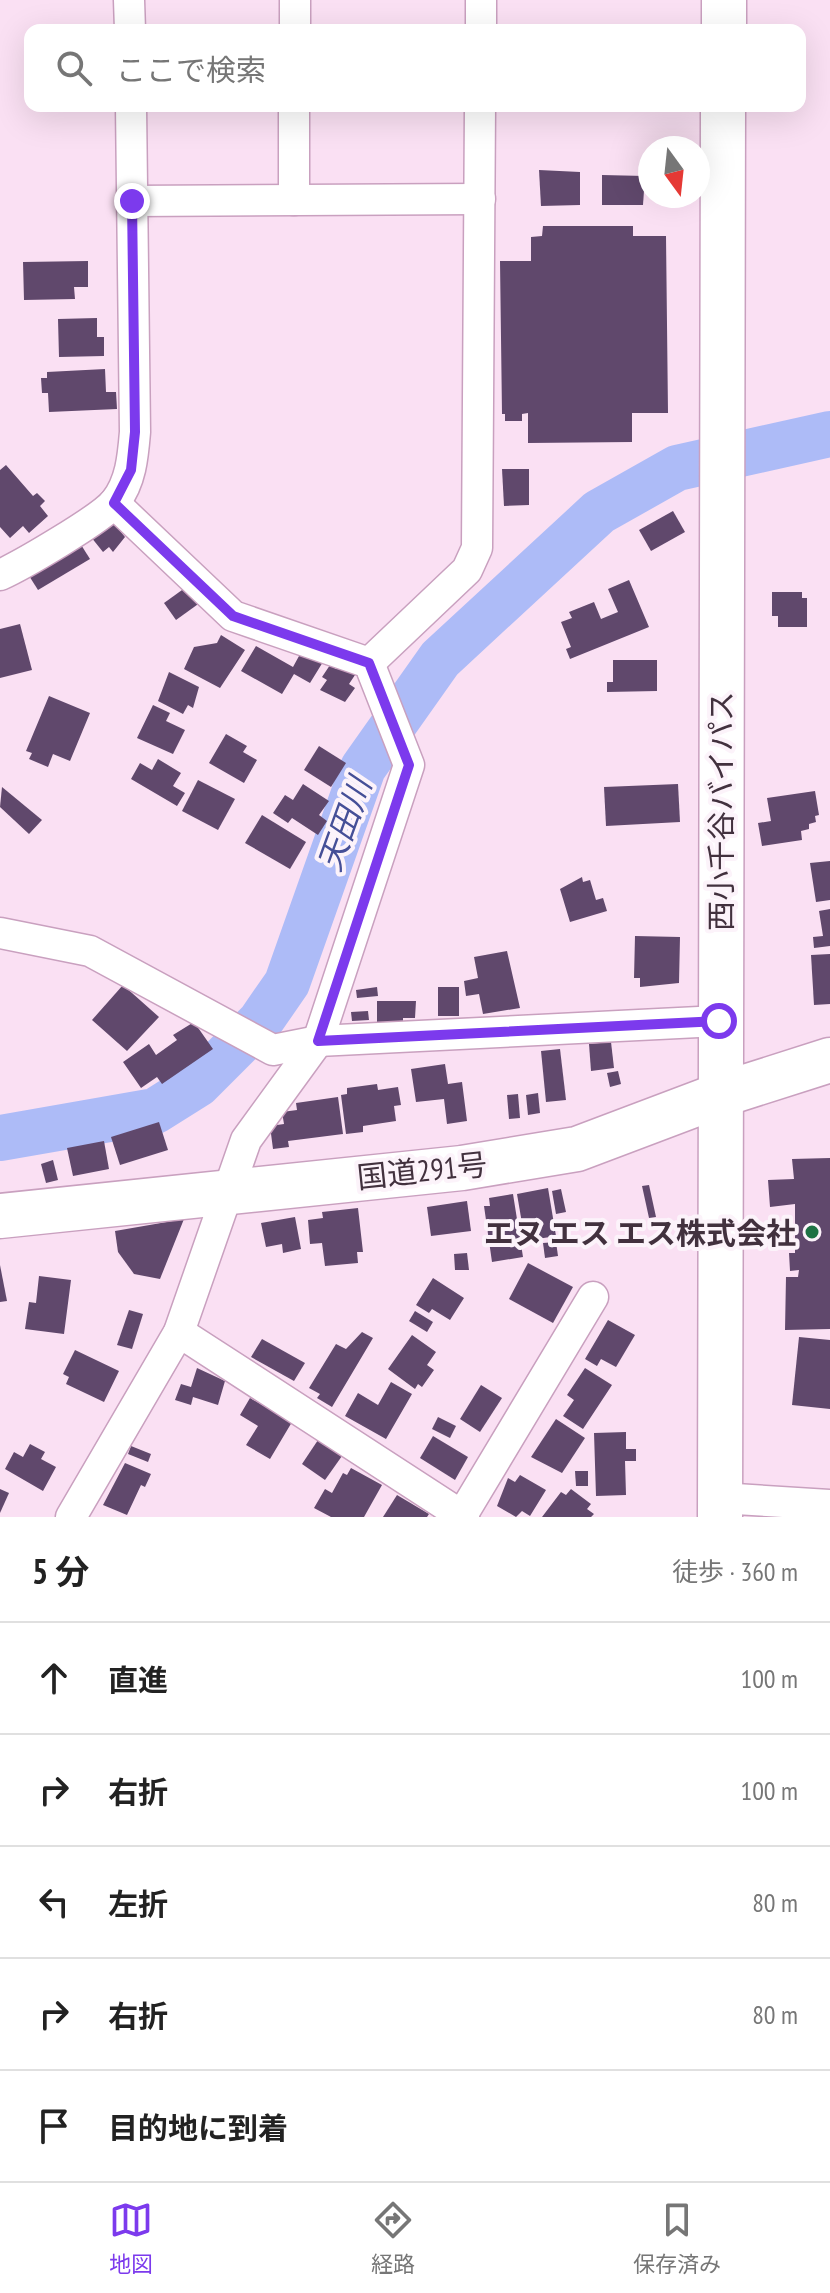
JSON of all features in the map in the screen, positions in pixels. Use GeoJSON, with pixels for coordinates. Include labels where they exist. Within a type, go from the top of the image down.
{"type":"FeatureCollection","features":[{"type":"Feature","properties":{"kind":"highway"},"geometry":{"type":"LineString","coordinates":[[724,0],[724,24]]}},
{"type":"Feature","properties":{"kind":"highway","name":"西小千谷バイパス"},"geometry":{"type":"LineString","coordinates":[[720,1508],[723,112]]}},
{"type":"Feature","properties":{"kind":"highway","name":"国道291号"},"geometry":{"type":"LineString","coordinates":[[0,1216],[462,1168],[577,1149],[720,1095],[830,1060]]}},
{"type":"Feature","properties":{"kind":"street"},"geometry":{"type":"LineString","coordinates":[[129,0],[130,24]]}},
{"type":"Feature","properties":{"kind":"street"},"geometry":{"type":"LineString","coordinates":[[295,0],[295,24]]}},
{"type":"Feature","properties":{"kind":"street"},"geometry":{"type":"LineString","coordinates":[[481,0],[481,24]]}},
{"type":"Feature","properties":{"kind":"street"},"geometry":{"type":"LineString","coordinates":[[0,575],[24,565],[114,503],[131,470],[135,432],[131,112]]}},
{"type":"Feature","properties":{"kind":"street"},"geometry":{"type":"LineString","coordinates":[[294,112],[294,200]]}},
{"type":"Feature","properties":{"kind":"street"},"geometry":{"type":"LineString","coordinates":[[369,663],[467,570],[477,548],[480,112]]}},
{"type":"Feature","properties":{"kind":"street"},"geometry":{"type":"LineString","coordinates":[[132,201],[480,199]]}},
{"type":"Feature","properties":{"kind":"street"},"geometry":{"type":"LineString","coordinates":[[71,1517],[179,1332],[246,1140],[318,1041],[409,765],[369,663],[233,616],[114,503]]}},
{"type":"Feature","properties":{"kind":"street"},"geometry":{"type":"LineString","coordinates":[[0,933],[90,951],[273,1050],[318,1041],[719,1021]]}},
{"type":"Feature","properties":{"kind":"street"},"geometry":{"type":"LineString","coordinates":[[179,1332],[462,1517],[593,1297]]}},
{"type":"Feature","properties":{"kind":"street"},"geometry":{"type":"LineString","coordinates":[[720,1508],[830,1505]]}},
{"type":"Feature","properties":{"kind":"building"},"geometry":{"type":"Polygon","coordinates":[[[539,170],[580,172],[580,205],[541,206],[539,170]]]}},
{"type":"Feature","properties":{"kind":"building"},"geometry":{"type":"Polygon","coordinates":[[[602,175],[638,176],[638,205],[602,205],[602,175]]]}},
{"type":"Feature","properties":{"kind":"building"},"geometry":{"type":"Polygon","coordinates":[[[543,226],[633,226],[633,236],[666,236],[668,413],[632,413],[632,442],[528,443],[528,413],[522,414],[522,421],[505,421],[505,414],[502,414],[500,261],[531,261],[531,237],[542,236],[543,226]]]}},
{"type":"Feature","properties":{"kind":"building"},"geometry":{"type":"Polygon","coordinates":[[[88,261],[88,287],[74,287],[75,299],[24,300],[23,262],[88,261]]]}},
{"type":"Feature","properties":{"kind":"building"},"geometry":{"type":"Polygon","coordinates":[[[97,318],[97,337],[104,337],[104,356],[59,357],[58,319],[97,318]]]}},
{"type":"Feature","properties":{"kind":"building"},"geometry":{"type":"Polygon","coordinates":[[[105,369],[106,392],[116,392],[117,409],[49,412],[48,393],[42,393],[41,378],[47,378],[47,372],[105,369]]]}},
{"type":"Feature","properties":{"kind":"building"},"geometry":{"type":"Polygon","coordinates":[[[6,465],[33,496],[37,493],[45,501],[40,506],[48,516],[29,533],[23,526],[10,538],[0,527],[0,470],[6,465]]]}},
{"type":"Feature","properties":{"kind":"building"},"geometry":{"type":"Polygon","coordinates":[[[502,469],[529,469],[529,505],[504,506],[502,469]]]}},
{"type":"Feature","properties":{"kind":"building"},"geometry":{"type":"Polygon","coordinates":[[[673,511],[685,532],[651,551],[639,530],[673,511]]]}},
{"type":"Feature","properties":{"kind":"building"},"geometry":{"type":"Polygon","coordinates":[[[108,516],[125,537],[113,552],[109,547],[103,552],[87,532],[108,516]]]}},
{"type":"Feature","properties":{"kind":"building"},"geometry":{"type":"Polygon","coordinates":[[[78,540],[90,559],[38,590],[26,571],[78,540]]]}},
{"type":"Feature","properties":{"kind":"building"},"geometry":{"type":"Polygon","coordinates":[[[629,580],[649,627],[570,659],[566,649],[571,647],[561,622],[572,618],[569,612],[594,602],[601,619],[618,612],[608,589],[629,580]]]}},
{"type":"Feature","properties":{"kind":"building"},"geometry":{"type":"Polygon","coordinates":[[[189,585],[201,602],[176,620],[164,603],[189,585]]]}},
{"type":"Feature","properties":{"kind":"building"},"geometry":{"type":"Polygon","coordinates":[[[772,592],[802,592],[802,598],[807,598],[807,627],[778,627],[778,616],[772,616],[772,592]]]}},
{"type":"Feature","properties":{"kind":"building"},"geometry":{"type":"Polygon","coordinates":[[[20,624],[32,670],[0,678],[0,629],[20,624]]]}},
{"type":"Feature","properties":{"kind":"building"},"geometry":{"type":"Polygon","coordinates":[[[221,635],[245,650],[220,688],[184,669],[194,647],[217,643],[221,635]]]}},
{"type":"Feature","properties":{"kind":"building"},"geometry":{"type":"Polygon","coordinates":[[[305,645],[326,657],[310,683],[294,674],[282,694],[241,671],[256,646],[293,667],[305,645]]]}},
{"type":"Feature","properties":{"kind":"building"},"geometry":{"type":"Polygon","coordinates":[[[344,659],[359,669],[349,684],[355,688],[345,702],[320,690],[327,680],[322,677],[330,665],[336,669],[344,659]]]}},
{"type":"Feature","properties":{"kind":"building"},"geometry":{"type":"Polygon","coordinates":[[[613,660],[657,660],[657,691],[607,692],[607,682],[613,682],[613,660]]]}},
{"type":"Feature","properties":{"kind":"building"},"geometry":{"type":"Polygon","coordinates":[[[169,672],[199,687],[193,708],[188,705],[183,714],[158,701],[169,672]]]}},
{"type":"Feature","properties":{"kind":"building"},"geometry":{"type":"Polygon","coordinates":[[[49,696],[90,713],[70,761],[53,754],[48,767],[29,759],[32,753],[26,751],[49,696]]]}},
{"type":"Feature","properties":{"kind":"building"},"geometry":{"type":"Polygon","coordinates":[[[153,705],[170,713],[166,721],[185,730],[173,754],[137,738],[153,705]]]}},
{"type":"Feature","properties":{"kind":"building"},"geometry":{"type":"Polygon","coordinates":[[[226,734],[247,746],[243,752],[257,760],[244,783],[209,763],[226,734]]]}},
{"type":"Feature","properties":{"kind":"building"},"geometry":{"type":"Polygon","coordinates":[[[319,746],[346,763],[331,787],[304,770],[319,746]]]}},
{"type":"Feature","properties":{"kind":"building"},"geometry":{"type":"Polygon","coordinates":[[[158,759],[181,773],[173,786],[185,793],[177,806],[131,779],[140,763],[152,770],[158,759]]]}},
{"type":"Feature","properties":{"kind":"building"},"geometry":{"type":"Polygon","coordinates":[[[198,780],[235,799],[218,830],[182,811],[198,780]]]}},
{"type":"Feature","properties":{"kind":"building"},"geometry":{"type":"Polygon","coordinates":[[[303,784],[329,801],[319,815],[327,821],[318,835],[292,818],[288,823],[273,813],[285,795],[293,800],[303,784]]]}},
{"type":"Feature","properties":{"kind":"building"},"geometry":{"type":"Polygon","coordinates":[[[678,784],[680,822],[606,826],[604,787],[678,784]]]}},
{"type":"Feature","properties":{"kind":"building"},"geometry":{"type":"Polygon","coordinates":[[[2,787],[42,820],[29,834],[0,807],[2,787]]]}},
{"type":"Feature","properties":{"kind":"building"},"geometry":{"type":"Polygon","coordinates":[[[815,791],[819,815],[815,816],[816,822],[809,824],[809,829],[801,831],[802,840],[762,846],[758,823],[771,821],[767,798],[815,791]]]}},
{"type":"Feature","properties":{"kind":"building"},"geometry":{"type":"Polygon","coordinates":[[[262,815],[306,842],[290,869],[245,843],[262,815]]]}},
{"type":"Feature","properties":{"kind":"building"},"geometry":{"type":"Polygon","coordinates":[[[830,861],[830,900],[816,902],[810,863],[830,861]]]}},
{"type":"Feature","properties":{"kind":"building"},"geometry":{"type":"Polygon","coordinates":[[[582,877],[583,882],[590,880],[596,900],[603,898],[607,911],[570,922],[560,889],[582,877]]]}},
{"type":"Feature","properties":{"kind":"building"},"geometry":{"type":"Polygon","coordinates":[[[830,909],[830,946],[814,948],[813,937],[823,936],[819,911],[830,909]]]}},
{"type":"Feature","properties":{"kind":"building"},"geometry":{"type":"Polygon","coordinates":[[[635,936],[680,937],[679,983],[640,987],[640,978],[634,978],[635,936]]]}},
{"type":"Feature","properties":{"kind":"building"},"geometry":{"type":"Polygon","coordinates":[[[507,951],[520,1008],[483,1014],[479,994],[466,996],[464,981],[478,978],[474,957],[507,951]]]}},
{"type":"Feature","properties":{"kind":"building"},"geometry":{"type":"Polygon","coordinates":[[[830,954],[830,1004],[814,1005],[811,955],[830,954]]]}},
{"type":"Feature","properties":{"kind":"building"},"geometry":{"type":"Polygon","coordinates":[[[123,985],[159,1017],[127,1051],[92,1020],[123,985]]]}},
{"type":"Feature","properties":{"kind":"building"},"geometry":{"type":"Polygon","coordinates":[[[377,987],[378,996],[357,998],[356,990],[377,987]]]}},
{"type":"Feature","properties":{"kind":"building"},"geometry":{"type":"Polygon","coordinates":[[[438,987],[459,987],[459,1016],[438,1016],[438,987]]]}},
{"type":"Feature","properties":{"kind":"building"},"geometry":{"type":"Polygon","coordinates":[[[377,1001],[416,1001],[415,1018],[403,1018],[403,1023],[377,1022],[377,1001]]]}},
{"type":"Feature","properties":{"kind":"building"},"geometry":{"type":"Polygon","coordinates":[[[368,1011],[369,1020],[352,1021],[351,1012],[368,1011]]]}},
{"type":"Feature","properties":{"kind":"building"},"geometry":{"type":"Polygon","coordinates":[[[194,1022],[213,1049],[162,1084],[157,1077],[141,1088],[123,1062],[149,1044],[156,1055],[177,1040],[173,1035],[194,1022]]]}},
{"type":"Feature","properties":{"kind":"building"},"geometry":{"type":"Polygon","coordinates":[[[611,1042],[614,1068],[591,1071],[589,1044],[611,1042]]]}},
{"type":"Feature","properties":{"kind":"building"},"geometry":{"type":"Polygon","coordinates":[[[560,1049],[566,1100],[546,1102],[541,1051],[560,1049]]]}},
{"type":"Feature","properties":{"kind":"building"},"geometry":{"type":"Polygon","coordinates":[[[445,1064],[448,1084],[462,1082],[467,1121],[447,1124],[444,1099],[416,1102],[411,1069],[445,1064]]]}},
{"type":"Feature","properties":{"kind":"building"},"geometry":{"type":"Polygon","coordinates":[[[618,1071],[621,1084],[610,1087],[607,1073],[618,1071]]]}},
{"type":"Feature","properties":{"kind":"building"},"geometry":{"type":"Polygon","coordinates":[[[377,1084],[378,1090],[398,1087],[401,1105],[394,1106],[396,1121],[363,1126],[363,1132],[346,1134],[341,1095],[347,1094],[347,1088],[377,1084]]]}},
{"type":"Feature","properties":{"kind":"building"},"geometry":{"type":"Polygon","coordinates":[[[538,1093],[540,1113],[528,1115],[526,1095],[538,1093]]]}},
{"type":"Feature","properties":{"kind":"building"},"geometry":{"type":"Polygon","coordinates":[[[518,1094],[520,1118],[509,1119],[507,1095],[518,1094]]]}},
{"type":"Feature","properties":{"kind":"building"},"geometry":{"type":"Polygon","coordinates":[[[338,1097],[343,1134],[288,1141],[289,1147],[273,1149],[270,1126],[284,1124],[282,1112],[297,1110],[296,1103],[338,1097]]]}},
{"type":"Feature","properties":{"kind":"building"},"geometry":{"type":"Polygon","coordinates":[[[159,1122],[168,1150],[120,1165],[111,1137],[159,1122]]]}},
{"type":"Feature","properties":{"kind":"building"},"geometry":{"type":"Polygon","coordinates":[[[104,1141],[109,1169],[73,1176],[67,1148],[104,1141]]]}},
{"type":"Feature","properties":{"kind":"building","name":"エヌ エス エス株式会社"},"geometry":{"type":"Polygon","coordinates":[[[830,1158],[830,1329],[785,1330],[786,1277],[798,1277],[799,1270],[790,1271],[789,1253],[795,1253],[795,1204],[770,1207],[768,1180],[794,1179],[792,1159],[830,1158]]]}},
{"type":"Feature","properties":{"kind":"building"},"geometry":{"type":"Polygon","coordinates":[[[53,1160],[58,1180],[46,1183],[41,1164],[53,1160]]]}},
{"type":"Feature","properties":{"kind":"building"},"geometry":{"type":"Polygon","coordinates":[[[649,1185],[656,1217],[649,1218],[642,1186],[649,1185]]]}},
{"type":"Feature","properties":{"kind":"building"},"geometry":{"type":"Polygon","coordinates":[[[548,1188],[556,1236],[525,1241],[517,1194],[548,1188]]]}},
{"type":"Feature","properties":{"kind":"building"},"geometry":{"type":"Polygon","coordinates":[[[561,1189],[566,1212],[556,1214],[552,1191],[561,1189]]]}},
{"type":"Feature","properties":{"kind":"building"},"geometry":{"type":"Polygon","coordinates":[[[513,1194],[523,1257],[492,1262],[484,1206],[490,1206],[489,1198],[513,1194]]]}},
{"type":"Feature","properties":{"kind":"building"},"geometry":{"type":"Polygon","coordinates":[[[467,1201],[471,1231],[431,1236],[427,1207],[467,1201]]]}},
{"type":"Feature","properties":{"kind":"building"},"geometry":{"type":"Polygon","coordinates":[[[358,1208],[363,1252],[357,1252],[358,1263],[325,1266],[322,1243],[310,1244],[308,1220],[323,1218],[322,1212],[358,1208]]]}},
{"type":"Feature","properties":{"kind":"building"},"geometry":{"type":"Polygon","coordinates":[[[295,1217],[301,1249],[283,1253],[282,1244],[266,1247],[261,1223],[295,1217]]]}},
{"type":"Feature","properties":{"kind":"building"},"geometry":{"type":"Polygon","coordinates":[[[184,1219],[160,1279],[134,1274],[118,1252],[115,1231],[184,1219]]]}},
{"type":"Feature","properties":{"kind":"building"},"geometry":{"type":"Polygon","coordinates":[[[556,1242],[558,1256],[545,1258],[543,1243],[556,1242]]]}},
{"type":"Feature","properties":{"kind":"building"},"geometry":{"type":"Polygon","coordinates":[[[467,1253],[469,1270],[455,1270],[454,1254],[467,1253]]]}},
{"type":"Feature","properties":{"kind":"building"},"geometry":{"type":"Polygon","coordinates":[[[528,1263],[573,1287],[553,1323],[509,1299],[528,1263]]]}},
{"type":"Feature","properties":{"kind":"building"},"geometry":{"type":"Polygon","coordinates":[[[0,1265],[7,1301],[0,1302],[0,1265]]]}},
{"type":"Feature","properties":{"kind":"building"},"geometry":{"type":"Polygon","coordinates":[[[39,1276],[71,1280],[64,1334],[25,1329],[29,1302],[36,1303],[39,1276]]]}},
{"type":"Feature","properties":{"kind":"building"},"geometry":{"type":"Polygon","coordinates":[[[433,1278],[464,1298],[450,1320],[432,1309],[429,1313],[416,1305],[433,1278]]]}},
{"type":"Feature","properties":{"kind":"building"},"geometry":{"type":"Polygon","coordinates":[[[129,1310],[143,1314],[132,1349],[117,1345],[129,1310]]]}},
{"type":"Feature","properties":{"kind":"building"},"geometry":{"type":"Polygon","coordinates":[[[415,1311],[433,1322],[427,1332],[409,1321],[415,1311]]]}},
{"type":"Feature","properties":{"kind":"building"},"geometry":{"type":"Polygon","coordinates":[[[608,1320],[635,1335],[616,1367],[601,1359],[597,1366],[585,1359],[608,1320]]]}},
{"type":"Feature","properties":{"kind":"building"},"geometry":{"type":"Polygon","coordinates":[[[362,1332],[373,1338],[332,1407],[317,1398],[320,1394],[309,1388],[336,1344],[346,1349],[362,1332]]]}},
{"type":"Feature","properties":{"kind":"building"},"geometry":{"type":"Polygon","coordinates":[[[412,1335],[436,1352],[427,1365],[434,1370],[422,1387],[418,1384],[415,1389],[388,1369],[412,1335]]]}},
{"type":"Feature","properties":{"kind":"building","name":"エヌ エス エス株式会社"},"geometry":{"type":"Polygon","coordinates":[[[799,1337],[830,1340],[830,1409],[792,1405],[799,1337]]]}},
{"type":"Feature","properties":{"kind":"building"},"geometry":{"type":"Polygon","coordinates":[[[262,1339],[305,1363],[294,1381],[251,1357],[262,1339]]]}},
{"type":"Feature","properties":{"kind":"building"},"geometry":{"type":"Polygon","coordinates":[[[75,1350],[119,1371],[104,1402],[66,1384],[69,1377],[63,1374],[75,1350]]]}},
{"type":"Feature","properties":{"kind":"building"},"geometry":{"type":"Polygon","coordinates":[[[197,1368],[225,1381],[218,1405],[193,1397],[191,1405],[175,1400],[181,1384],[191,1387],[197,1368]]]}},
{"type":"Feature","properties":{"kind":"building"},"geometry":{"type":"Polygon","coordinates":[[[585,1368],[612,1385],[583,1429],[563,1416],[574,1400],[567,1395],[585,1368]]]}},
{"type":"Feature","properties":{"kind":"building"},"geometry":{"type":"Polygon","coordinates":[[[391,1382],[412,1394],[386,1439],[345,1416],[358,1393],[378,1405],[391,1382]]]}},
{"type":"Feature","properties":{"kind":"building"},"geometry":{"type":"Polygon","coordinates":[[[481,1385],[502,1398],[480,1432],[460,1419],[481,1385]]]}},
{"type":"Feature","properties":{"kind":"building"},"geometry":{"type":"Polygon","coordinates":[[[250,1398],[292,1422],[270,1459],[246,1445],[258,1426],[240,1415],[250,1398]]]}},
{"type":"Feature","properties":{"kind":"building"},"geometry":{"type":"Polygon","coordinates":[[[438,1417],[456,1426],[450,1438],[432,1429],[438,1417]]]}},
{"type":"Feature","properties":{"kind":"building"},"geometry":{"type":"Polygon","coordinates":[[[556,1419],[585,1438],[562,1473],[531,1457],[556,1419]]]}},
{"type":"Feature","properties":{"kind":"building"},"geometry":{"type":"Polygon","coordinates":[[[626,1432],[626,1449],[636,1449],[636,1461],[625,1461],[626,1495],[596,1496],[594,1433],[626,1432]]]}},
{"type":"Feature","properties":{"kind":"building"},"geometry":{"type":"Polygon","coordinates":[[[433,1436],[468,1457],[455,1480],[420,1458],[433,1436]]]}},
{"type":"Feature","properties":{"kind":"building"},"geometry":{"type":"Polygon","coordinates":[[[318,1440],[342,1456],[325,1480],[302,1464],[318,1440]]]}},
{"type":"Feature","properties":{"kind":"building"},"geometry":{"type":"Polygon","coordinates":[[[30,1444],[45,1452],[41,1459],[56,1467],[43,1491],[5,1469],[14,1452],[23,1457],[30,1444]]]}},
{"type":"Feature","properties":{"kind":"building"},"geometry":{"type":"Polygon","coordinates":[[[131,1446],[151,1454],[148,1462],[128,1454],[131,1446]]]}},
{"type":"Feature","properties":{"kind":"building"},"geometry":{"type":"Polygon","coordinates":[[[125,1463],[151,1474],[145,1487],[141,1485],[127,1515],[103,1505],[125,1463]]]}},
{"type":"Feature","properties":{"kind":"building"},"geometry":{"type":"Polygon","coordinates":[[[351,1468],[382,1485],[364,1517],[331,1517],[314,1508],[325,1489],[332,1493],[343,1473],[347,1475],[351,1468]]]}},
{"type":"Feature","properties":{"kind":"building"},"geometry":{"type":"Polygon","coordinates":[[[575,1471],[588,1471],[588,1486],[576,1486],[575,1471]]]}},
{"type":"Feature","properties":{"kind":"building"},"geometry":{"type":"Polygon","coordinates":[[[520,1475],[546,1490],[530,1516],[522,1511],[516,1517],[497,1506],[508,1478],[515,1482],[520,1475]]]}},
{"type":"Feature","properties":{"kind":"building"},"geometry":{"type":"Polygon","coordinates":[[[0,1489],[9,1493],[0,1513],[0,1489]]]}},
{"type":"Feature","properties":{"kind":"building"},"geometry":{"type":"Polygon","coordinates":[[[571,1489],[591,1504],[587,1509],[594,1514],[591,1517],[542,1517],[561,1492],[566,1495],[571,1489]]]}},
{"type":"Feature","properties":{"kind":"building"},"geometry":{"type":"Polygon","coordinates":[[[397,1495],[429,1514],[427,1517],[383,1517],[397,1495]]]}},
{"type":"Feature","properties":{"kind":"waterway","name":"天田川"},"geometry":{"type":"LineString","coordinates":[[0,1138],[155,1111],[198,1084],[260,1022],[287,983],[363,768],[440,659],[599,512],[677,468],[830,434]]}},
{"type":"Feature","properties":{"kind":"place","name":"エヌ エス エス株式会社"},"geometry":{"type":"Point","coordinates":[812,1232]}},
{"type":"Feature","properties":{"kind":"route"},"geometry":{"type":"LineString","coordinates":[[132,201],[135,432],[131,470],[114,503],[233,616],[369,663],[409,765],[318,1041],[719,1021]]}}]}
